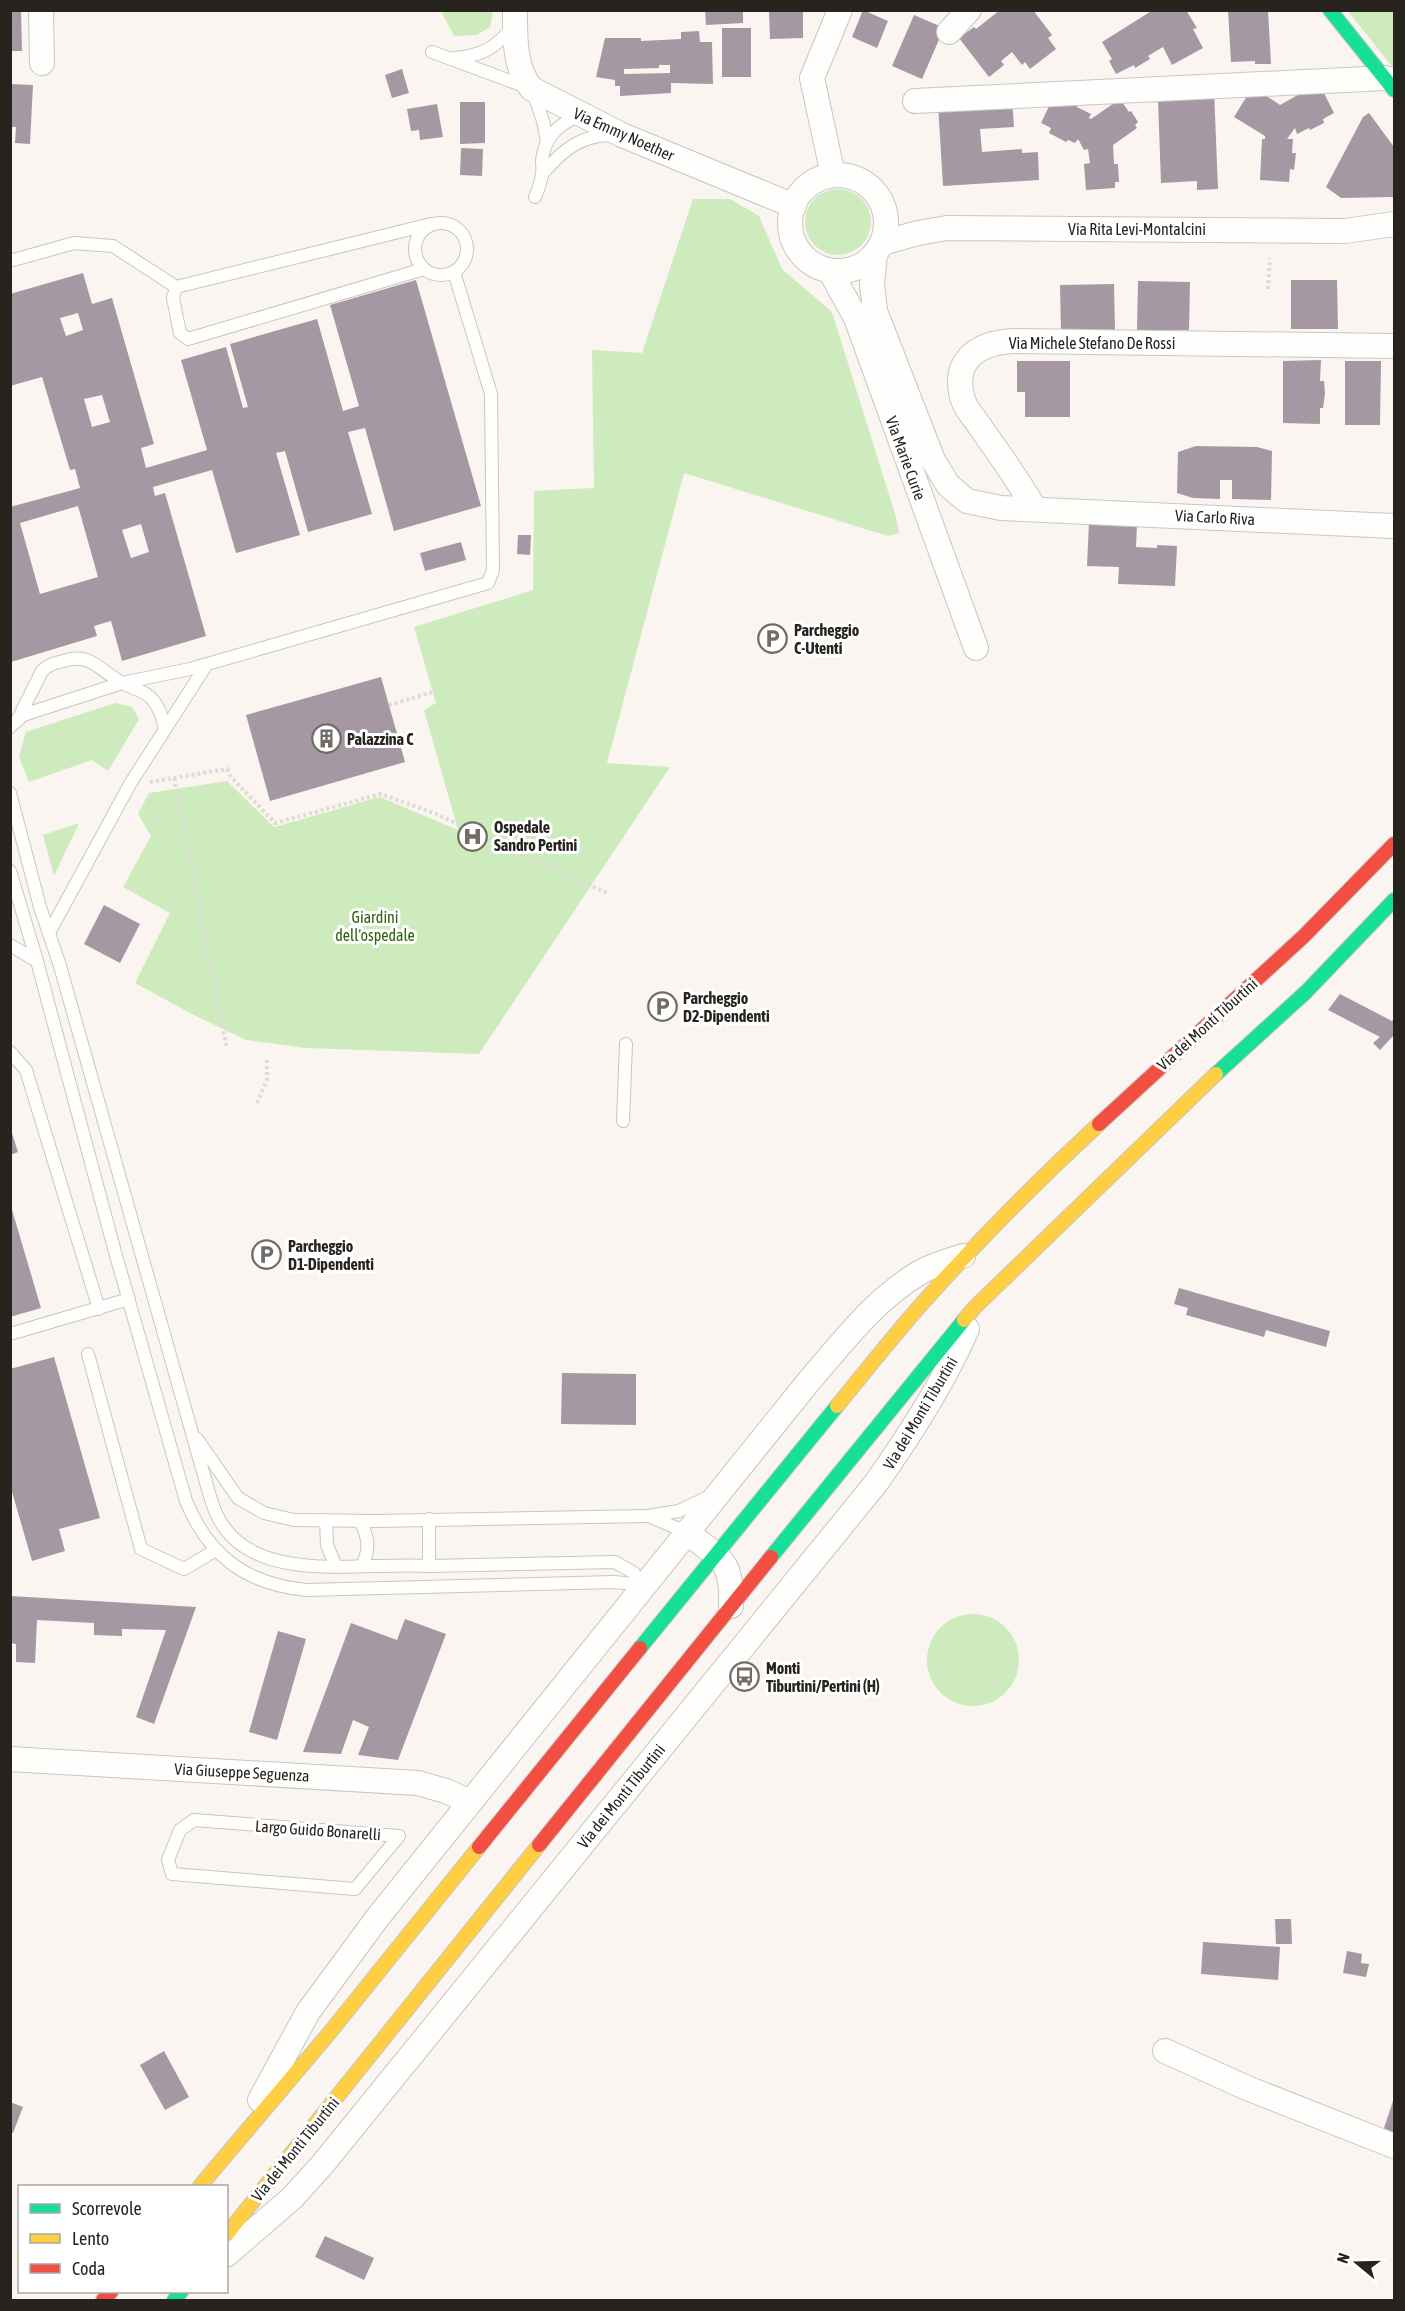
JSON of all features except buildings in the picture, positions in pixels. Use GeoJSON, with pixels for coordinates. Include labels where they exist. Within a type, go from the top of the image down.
{"type":"FeatureCollection","features":[{"type":"Feature","properties":{"kind":"main road"},"geometry":{"type":"LineString","coordinates":[[1330,10],[1390,84]]}},
{"type":"Feature","properties":{"kind":"main road","name":"Via dei Monti Tiburtini"},"geometry":{"type":"LineString","coordinates":[[202,2185],[345,2013],[844,1395],[918,1308],[1065,1155],[1304,936],[1395,844]]}},
{"type":"Feature","properties":{"kind":"main road","name":"Via dei Monti Tiburtini"},"geometry":{"type":"LineString","coordinates":[[228,2233],[870,1433],[975,1307],[1178,1110],[1306,992],[1395,900]]}},
{"type":"Feature","properties":{"kind":"street"},"geometry":{"type":"LineString","coordinates":[[41,10],[42,63]]}},
{"type":"Feature","properties":{"kind":"street"},"geometry":{"type":"LineString","coordinates":[[833,176],[812,78],[840,10]]}},
{"type":"Feature","properties":{"kind":"street"},"geometry":{"type":"LineString","coordinates":[[949,32],[969,10]]}},
{"type":"Feature","properties":{"kind":"street"},"geometry":{"type":"LineString","coordinates":[[515,17],[520,66],[524,78],[532,89]]}},
{"type":"Feature","properties":{"kind":"street"},"geometry":{"type":"LineString","coordinates":[[915,101],[1390,84]]}},
{"type":"Feature","properties":{"kind":"street","name":"Via Emmy Noether"},"geometry":{"type":"LineString","coordinates":[[532,89],[622,135],[794,206]]}},
{"type":"Feature","properties":{"kind":"street"},"geometry":{"type":"LineString","coordinates":[[833,176],[858,179],[878,195],[886,219],[885,237],[878,249],[856,268],[845,271],[830,271],[816,266],[799,250],[791,229],[794,206],[803,191],[809,185],[833,176]]}},
{"type":"Feature","properties":{"kind":"street","name":"Via Rita Levi-Montalcini"},"geometry":{"type":"LineString","coordinates":[[878,249],[918,233],[947,228],[1345,231],[1395,224]]}},
{"type":"Feature","properties":{"kind":"street","name":"Via Carlo Riva"},"geometry":{"type":"LineString","coordinates":[[878,249],[872,284],[875,310],[933,460],[948,485],[967,501],[1001,508],[1395,526]]}},
{"type":"Feature","properties":{"kind":"street","name":"Via Marie Curie"},"geometry":{"type":"LineString","coordinates":[[830,271],[856,318],[976,648]]}},
{"type":"Feature","properties":{"kind":"street","name":"Via Michele Stefano De Rossi"},"geometry":{"type":"LineString","coordinates":[[1035,508],[963,401],[960,381],[966,362],[975,350],[998,342],[1013,341],[1395,346]]}},
{"type":"Feature","properties":{"kind":"street","name":"Via dei Monti Tiburtini"},"geometry":{"type":"LineString","coordinates":[[240,2138],[318,1996],[719,1491],[862,1319],[892,1291],[921,1271],[968,1254]]}},
{"type":"Feature","properties":{"kind":"street","name":"Via dei Monti Tiburtini"},"geometry":{"type":"LineString","coordinates":[[228,2252],[292,2198],[328,2158],[876,1483],[899,1451],[945,1375],[975,1307]]}},
{"type":"Feature","properties":{"kind":"street"},"geometry":{"type":"LineString","coordinates":[[686,1532],[724,1563],[730,1574],[731,1606]]}},
{"type":"Feature","properties":{"kind":"street","name":"Via Giuseppe Seguenza"},"geometry":{"type":"LineString","coordinates":[[10,1759],[418,1784],[446,1791],[470,1802]]}},
{"type":"Feature","properties":{"kind":"street"},"geometry":{"type":"LineString","coordinates":[[1166,2051],[1247,2088],[1395,2146]]}},
{"type":"Feature","properties":{"kind":"lane"},"geometry":{"type":"LineString","coordinates":[[450,59],[475,56],[492,47],[515,17]]}},
{"type":"Feature","properties":{"kind":"lane"},"geometry":{"type":"LineString","coordinates":[[432,52],[532,89],[547,141]]}},
{"type":"Feature","properties":{"kind":"lane"},"geometry":{"type":"LineString","coordinates":[[536,197],[543,173],[542,160],[547,141],[554,130],[567,120],[580,115]]}},
{"type":"Feature","properties":{"kind":"lane"},"geometry":{"type":"LineString","coordinates":[[543,173],[566,149],[578,142],[590,137],[622,135]]}},
{"type":"Feature","properties":{"kind":"lane"},"geometry":{"type":"LineString","coordinates":[[10,261],[74,243],[113,246],[176,287],[431,224],[441,223],[450,224],[458,229],[467,246],[462,265],[454,272],[444,276],[433,275],[423,269],[417,261],[414,250],[416,240],[422,230],[431,224]]}},
{"type":"Feature","properties":{"kind":"lane"},"geometry":{"type":"LineString","coordinates":[[176,287],[173,298],[180,333],[188,339],[423,269]]}},
{"type":"Feature","properties":{"kind":"lane"},"geometry":{"type":"LineString","coordinates":[[14,724],[22,715],[122,683],[207,664],[484,585],[491,579],[493,570],[490,394],[454,272]]}},
{"type":"Feature","properties":{"kind":"lane"},"geometry":{"type":"LineString","coordinates":[[14,724],[42,670],[48,665],[76,657],[86,659],[122,683],[145,693],[153,700],[160,712],[165,728]]}},
{"type":"Feature","properties":{"kind":"lane"},"geometry":{"type":"LineString","coordinates":[[50,933],[129,784],[207,664]]}},
{"type":"Feature","properties":{"kind":"lane"},"geometry":{"type":"LineString","coordinates":[[10,793],[40,907],[50,933],[191,1431],[219,1519],[237,1540],[258,1553],[283,1562],[322,1568],[408,1564],[429,1566],[615,1562],[634,1573],[642,1588]]}},
{"type":"Feature","properties":{"kind":"lane"},"geometry":{"type":"LineString","coordinates":[[10,871],[186,1501],[194,1521],[216,1550],[227,1561],[255,1579],[306,1590],[614,1582],[634,1584],[642,1588]]}},
{"type":"Feature","properties":{"kind":"lane"},"geometry":{"type":"LineString","coordinates":[[10,945],[37,961]]}},
{"type":"Feature","properties":{"kind":"lane"},"geometry":{"type":"LineString","coordinates":[[623,1121],[626,1044]]}},
{"type":"Feature","properties":{"kind":"lane"},"geometry":{"type":"LineString","coordinates":[[10,1052],[26,1070],[99,1309]]}},
{"type":"Feature","properties":{"kind":"lane"},"geometry":{"type":"LineString","coordinates":[[10,1334],[129,1299]]}},
{"type":"Feature","properties":{"kind":"lane"},"geometry":{"type":"LineString","coordinates":[[88,1354],[141,1549],[184,1569],[216,1550]]}},
{"type":"Feature","properties":{"kind":"lane"},"geometry":{"type":"LineString","coordinates":[[191,1431],[238,1498],[264,1513],[294,1520],[648,1516],[679,1510],[719,1491]]}},
{"type":"Feature","properties":{"kind":"lane"},"geometry":{"type":"LineString","coordinates":[[648,1516],[686,1532]]}},
{"type":"Feature","properties":{"kind":"lane"},"geometry":{"type":"LineString","coordinates":[[429,1519],[429,1566]]}},
{"type":"Feature","properties":{"kind":"lane"},"geometry":{"type":"LineString","coordinates":[[326,1520],[327,1545],[336,1567]]}},
{"type":"Feature","properties":{"kind":"lane"},"geometry":{"type":"LineString","coordinates":[[360,1521],[369,1543],[368,1555],[362,1566]]}},
{"type":"Feature","properties":{"kind":"lane","name":"Largo Guido Bonarelli"},"geometry":{"type":"LineString","coordinates":[[194,1820],[399,1836],[355,1889],[172,1874],[168,1860],[180,1830],[194,1820]]}},
{"type":"Feature","properties":{"kind":"path"},"geometry":{"type":"LineString","coordinates":[[1268,289],[1270,258]]}},
{"type":"Feature","properties":{"kind":"path"},"geometry":{"type":"LineString","coordinates":[[389,705],[433,692]]}},
{"type":"Feature","properties":{"kind":"path"},"geometry":{"type":"LineString","coordinates":[[129,784],[227,769],[231,777],[274,823],[381,794],[434,813],[609,894]]}},
{"type":"Feature","properties":{"kind":"path"},"geometry":{"type":"LineString","coordinates":[[174,778],[227,1049]]}},
{"type":"Feature","properties":{"kind":"path"},"geometry":{"type":"LineString","coordinates":[[257,1103],[267,1080],[267,1060]]}},
{"type":"Feature","properties":{"kind":"green space"},"geometry":{"type":"Polygon","coordinates":[[[441,11],[493,11],[490,27],[477,35],[454,36],[441,11]]]}},
{"type":"Feature","properties":{"kind":"green space"},"geometry":{"type":"Polygon","coordinates":[[[1348,11],[1394,11],[1394,69],[1348,11]]]}},
{"type":"Feature","properties":{"kind":"green space"},"geometry":{"type":"Polygon","coordinates":[[[838,189],[851,192],[861,199],[868,209],[871,222],[868,235],[861,245],[851,252],[838,255],[825,252],[815,245],[808,235],[805,222],[808,209],[815,199],[825,192],[838,189]]]}},
{"type":"Feature","properties":{"kind":"green space","name":"Giardini dell'ospedale"},"geometry":{"type":"Polygon","coordinates":[[[693,199],[730,199],[759,216],[782,269],[832,312],[899,533],[888,536],[684,473],[607,763],[670,767],[479,1054],[306,1048],[246,1040],[135,983],[170,913],[123,887],[151,836],[138,814],[149,793],[227,781],[274,827],[380,797],[458,830],[424,710],[436,703],[414,627],[533,590],[534,491],[594,488],[592,350],[642,353],[693,199]]]}},
{"type":"Feature","properties":{"kind":"green space"},"geometry":{"type":"Polygon","coordinates":[[[115,703],[132,707],[139,719],[108,771],[92,760],[29,782],[19,757],[26,732],[115,703]]]}},
{"type":"Feature","properties":{"kind":"green space"},"geometry":{"type":"Polygon","coordinates":[[[79,823],[54,876],[43,835],[79,823]]]}},
{"type":"Feature","properties":{"kind":"green space"},"geometry":{"type":"Polygon","coordinates":[[[964,1614],[982,1614],[999,1621],[1012,1634],[1019,1651],[1019,1669],[1012,1686],[999,1699],[982,1706],[964,1706],[947,1699],[934,1686],[927,1669],[927,1651],[934,1634],[947,1621],[964,1614]]]}},
{"type":"Feature","properties":{"kind":"traffic: fast"},"geometry":{"type":"LineString","coordinates":[[1330,10],[1394,90]]}},
{"type":"Feature","properties":{"kind":"traffic: fast"},"geometry":{"type":"LineString","coordinates":[[1216,1074],[1306,992],[1394,900]]}},
{"type":"Feature","properties":{"kind":"traffic: fast"},"geometry":{"type":"LineString","coordinates":[[771,1557],[964,1320]]}},
{"type":"Feature","properties":{"kind":"traffic: fast"},"geometry":{"type":"LineString","coordinates":[[640,1648],[837,1406]]}},
{"type":"Feature","properties":{"kind":"traffic: fast"},"geometry":{"type":"LineString","coordinates":[[174,2300],[180,2293]]}},
{"type":"Feature","properties":{"kind":"traffic: slow"},"geometry":{"type":"LineString","coordinates":[[964,1320],[1216,1074]]}},
{"type":"Feature","properties":{"kind":"traffic: slow"},"geometry":{"type":"LineString","coordinates":[[837,1406],[909,1319],[962,1260],[1099,1124]]}},
{"type":"Feature","properties":{"kind":"traffic: slow"},"geometry":{"type":"LineString","coordinates":[[228,2233],[539,1845]]}},
{"type":"Feature","properties":{"kind":"traffic: slow"},"geometry":{"type":"LineString","coordinates":[[201,2185],[331,2031],[479,1847]]}},
{"type":"Feature","properties":{"kind":"traffic: jam"},"geometry":{"type":"LineString","coordinates":[[1099,1124],[1304,936],[1394,844]]}},
{"type":"Feature","properties":{"kind":"traffic: jam"},"geometry":{"type":"LineString","coordinates":[[539,1845],[771,1557]]}},
{"type":"Feature","properties":{"kind":"traffic: jam"},"geometry":{"type":"LineString","coordinates":[[479,1847],[640,1648]]}},
{"type":"Feature","properties":{"kind":"traffic: jam"},"geometry":{"type":"LineString","coordinates":[[103,2300],[110,2293]]}},
{"type":"Feature","properties":{"kind":"place","name":"Parcheggio C-Utenti"},"geometry":{"type":"Point","coordinates":[773,639]}},
{"type":"Feature","properties":{"kind":"place","name":"Palazzina C"},"geometry":{"type":"Point","coordinates":[326,739]}},
{"type":"Feature","properties":{"kind":"place","name":"Ospedale Sandro Pertini"},"geometry":{"type":"Point","coordinates":[473,836]}},
{"type":"Feature","properties":{"kind":"place","name":"Parcheggio D2-Dipendenti"},"geometry":{"type":"Point","coordinates":[662,1007]}},
{"type":"Feature","properties":{"kind":"place","name":"Parcheggio D1-Dipendenti"},"geometry":{"type":"Point","coordinates":[267,1255]}},
{"type":"Feature","properties":{"kind":"place","name":"Monti Tiburtini/Pertini (H)"},"geometry":{"type":"Point","coordinates":[745,1677]}}]}
